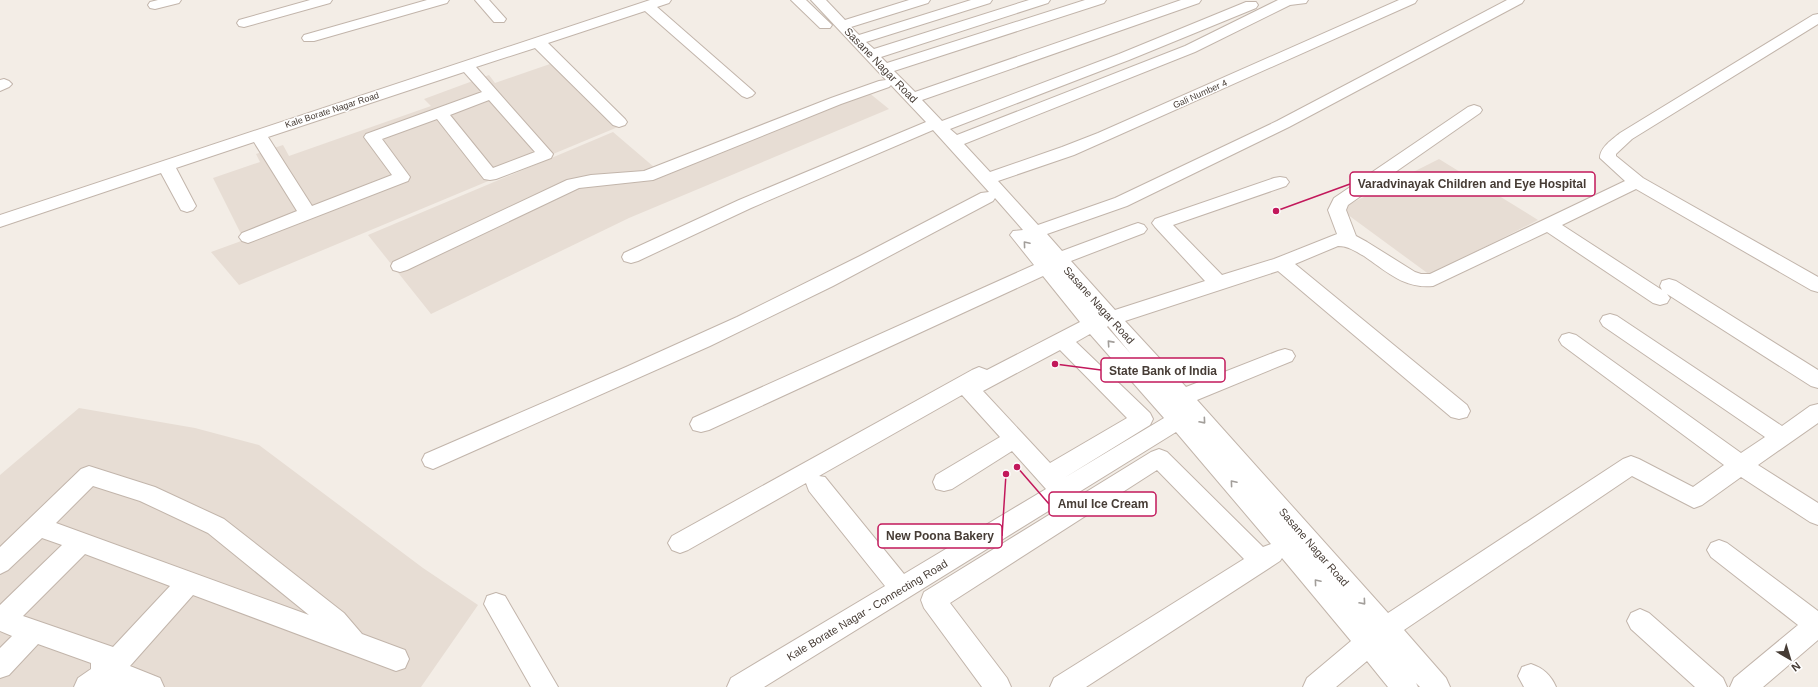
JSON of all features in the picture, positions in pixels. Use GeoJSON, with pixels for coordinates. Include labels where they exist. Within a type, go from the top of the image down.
{"type":"FeatureCollection","features":[{"type":"Feature","properties":{"kind":"street"},"geometry":{"type":"LineString","coordinates":[[155,5],[174,0]]}},
{"type":"Feature","properties":{"kind":"street"},"geometry":{"type":"LineString","coordinates":[[244,23],[326,0]]}},
{"type":"Feature","properties":{"kind":"street"},"geometry":{"type":"LineString","coordinates":[[309,38],[442,0]]}},
{"type":"Feature","properties":{"kind":"street"},"geometry":{"type":"LineString","coordinates":[[482,0],[499,19]]}},
{"type":"Feature","properties":{"kind":"street","name":"Kale Borate Nagar Road"},"geometry":{"type":"LineString","coordinates":[[0,221],[664,0]]}},
{"type":"Feature","properties":{"kind":"street","name":"Sasane Nagar Road"},"geometry":{"type":"LineString","coordinates":[[805,0],[842,25],[871,55],[885,77],[913,98],[934,126],[1052,263],[1178,420],[1286,545],[1377,636],[1437,687]]}},
{"type":"Feature","properties":{"kind":"street","name":"Sasane Nagar Road"},"geometry":{"type":"LineString","coordinates":[[805,0],[934,126],[954,142],[987,188],[1035,232],[1052,263],[1096,319],[1182,396],[1377,636],[1405,687]]}},
{"type":"Feature","properties":{"kind":"street"},"geometry":{"type":"LineString","coordinates":[[842,25],[923,0]]}},
{"type":"Feature","properties":{"kind":"street"},"geometry":{"type":"LineString","coordinates":[[856,40],[985,0]]}},
{"type":"Feature","properties":{"kind":"street"},"geometry":{"type":"LineString","coordinates":[[871,55],[1043,0]]}},
{"type":"Feature","properties":{"kind":"street"},"geometry":{"type":"LineString","coordinates":[[400,266],[573,184],[587,180],[624,179],[647,176],[836,101],[885,77],[1099,0]]}},
{"type":"Feature","properties":{"kind":"street"},"geometry":{"type":"LineString","coordinates":[[913,98],[1194,0]]}},
{"type":"Feature","properties":{"kind":"street"},"geometry":{"type":"LineString","coordinates":[[631,256],[745,204],[934,126],[1124,57],[1263,0]]}},
{"type":"Feature","properties":{"kind":"street"},"geometry":{"type":"LineString","coordinates":[[954,142],[1190,49],[1287,0],[1301,0]]}},
{"type":"Feature","properties":{"kind":"street","name":"Gali Number 4"},"geometry":{"type":"LineString","coordinates":[[433,460],[655,363],[761,313],[903,243],[987,188],[1410,0]]}},
{"type":"Feature","properties":{"kind":"street"},"geometry":{"type":"LineString","coordinates":[[1035,232],[1121,202],[1283,124],[1517,0]]}},
{"type":"Feature","properties":{"kind":"street"},"geometry":{"type":"LineString","coordinates":[[648,6],[747,93]]}},
{"type":"Feature","properties":{"kind":"street"},"geometry":{"type":"LineString","coordinates":[[1818,18],[1626,136],[1608,153],[1608,158],[1637,182],[1818,285]]}},
{"type":"Feature","properties":{"kind":"street"},"geometry":{"type":"LineString","coordinates":[[538,42],[619,122]]}},
{"type":"Feature","properties":{"kind":"street"},"geometry":{"type":"LineString","coordinates":[[440,113],[490,175],[545,154],[467,66]]}},
{"type":"Feature","properties":{"kind":"street"},"geometry":{"type":"LineString","coordinates":[[248,237],[402,177],[372,137],[492,94]]}},
{"type":"Feature","properties":{"kind":"street"},"geometry":{"type":"LineString","coordinates":[[1348,240],[1337,210],[1340,202],[1474,110]]}},
{"type":"Feature","properties":{"kind":"street"},"geometry":{"type":"LineString","coordinates":[[258,135],[308,214]]}},
{"type":"Feature","properties":{"kind":"street"},"geometry":{"type":"LineString","coordinates":[[166,166],[187,206]]}},
{"type":"Feature","properties":{"kind":"street"},"geometry":{"type":"LineString","coordinates":[[1219,284],[1161,223],[1280,182]]}},
{"type":"Feature","properties":{"kind":"street"},"geometry":{"type":"LineString","coordinates":[[680,543],[1096,319],[1219,284],[1282,263],[1336,240],[1348,240],[1361,246],[1408,277],[1420,281],[1433,280],[1501,246],[1550,226],[1637,182]]}},
{"type":"Feature","properties":{"kind":"street"},"geometry":{"type":"LineString","coordinates":[[1550,226],[1818,380]]}},
{"type":"Feature","properties":{"kind":"street"},"geometry":{"type":"LineString","coordinates":[[701,424],[1052,263],[1138,229]]}},
{"type":"Feature","properties":{"kind":"street"},"geometry":{"type":"LineString","coordinates":[[1282,263],[1459,411]]}},
{"type":"Feature","properties":{"kind":"street"},"geometry":{"type":"LineString","coordinates":[[1062,340],[1142,419],[1055,484],[969,389],[1062,340],[1096,319]]}},
{"type":"Feature","properties":{"kind":"street"},"geometry":{"type":"LineString","coordinates":[[1610,321],[1782,437]]}},
{"type":"Feature","properties":{"kind":"street"},"geometry":{"type":"LineString","coordinates":[[1569,340],[1742,466],[1818,515]]}},
{"type":"Feature","properties":{"kind":"street"},"geometry":{"type":"LineString","coordinates":[[1182,396],[1284,356]]}},
{"type":"Feature","properties":{"kind":"street"},"geometry":{"type":"LineString","coordinates":[[1316,687],[1377,636],[1631,465],[1694,498],[1782,437],[1815,418]]}},
{"type":"Feature","properties":{"kind":"street","name":"Kale Borate Nagar - Connecting Road"},"geometry":{"type":"LineString","coordinates":[[740,687],[902,589],[1055,484],[1178,420]]}},
{"type":"Feature","properties":{"kind":"street"},"geometry":{"type":"LineString","coordinates":[[944,482],[1015,439]]}},
{"type":"Feature","properties":{"kind":"street"},"geometry":{"type":"LineString","coordinates":[[998,687],[933,600],[1159,458],[1261,561]]}},
{"type":"Feature","properties":{"kind":"street"},"geometry":{"type":"LineString","coordinates":[[0,563],[89,475],[147,494],[216,526],[335,621],[354,642]]}},
{"type":"Feature","properties":{"kind":"street"},"geometry":{"type":"LineString","coordinates":[[818,484],[902,589]]}},
{"type":"Feature","properties":{"kind":"street"},"geometry":{"type":"LineString","coordinates":[[38,526],[354,642],[396,659]]}},
{"type":"Feature","properties":{"kind":"street"},"geometry":{"type":"LineString","coordinates":[[81,542],[1,620],[104,655],[96,682]]}},
{"type":"Feature","properties":{"kind":"street"},"geometry":{"type":"LineString","coordinates":[[1063,687],[1286,545]]}},
{"type":"Feature","properties":{"kind":"street"},"geometry":{"type":"LineString","coordinates":[[1718,550],[1817,625],[1743,687]]}},
{"type":"Feature","properties":{"kind":"street"},"geometry":{"type":"LineString","coordinates":[[96,682],[189,582]]}},
{"type":"Feature","properties":{"kind":"street"},"geometry":{"type":"LineString","coordinates":[[496,604],[545,687]]}},
{"type":"Feature","properties":{"kind":"street"},"geometry":{"type":"LineString","coordinates":[[1640,621],[1714,687]]}},
{"type":"Feature","properties":{"kind":"street"},"geometry":{"type":"LineString","coordinates":[[0,666],[34,631]]}},
{"type":"Feature","properties":{"kind":"street"},"geometry":{"type":"LineString","coordinates":[[96,682],[119,674],[151,687]]}},
{"type":"Feature","properties":{"kind":"shaded area"},"geometry":{"type":"Polygon","coordinates":[[[550,64],[618,127],[239,285],[211,252],[244,240],[213,178],[260,162],[256,154],[283,145],[289,156],[431,106],[424,99],[489,75],[495,83],[550,64]]]}},
{"type":"Feature","properties":{"kind":"shaded area"},"geometry":{"type":"Polygon","coordinates":[[[868,92],[889,109],[629,218],[431,314],[368,235],[613,132],[661,173],[868,92]]]}},
{"type":"Feature","properties":{"kind":"shaded area"},"geometry":{"type":"Polygon","coordinates":[[[1439,159],[1538,220],[1430,275],[1340,209],[1439,159]]]}},
{"type":"Feature","properties":{"kind":"shaded area"},"geometry":{"type":"Polygon","coordinates":[[[79,408],[195,428],[259,445],[423,568],[478,605],[421,687],[0,687],[0,475],[79,408]]]}},
{"type":"Feature","properties":{"kind":"place","name":"Varadvinayak Children and Eye Hospital"},"geometry":{"type":"Point","coordinates":[1276,211]}},
{"type":"Feature","properties":{"kind":"place","name":"State Bank of India"},"geometry":{"type":"Point","coordinates":[1055,364]}},
{"type":"Feature","properties":{"kind":"place","name":"Amul Ice Cream"},"geometry":{"type":"Point","coordinates":[1017,467]}},
{"type":"Feature","properties":{"kind":"place","name":"New Poona Bakery"},"geometry":{"type":"Point","coordinates":[1006,474]}}]}
